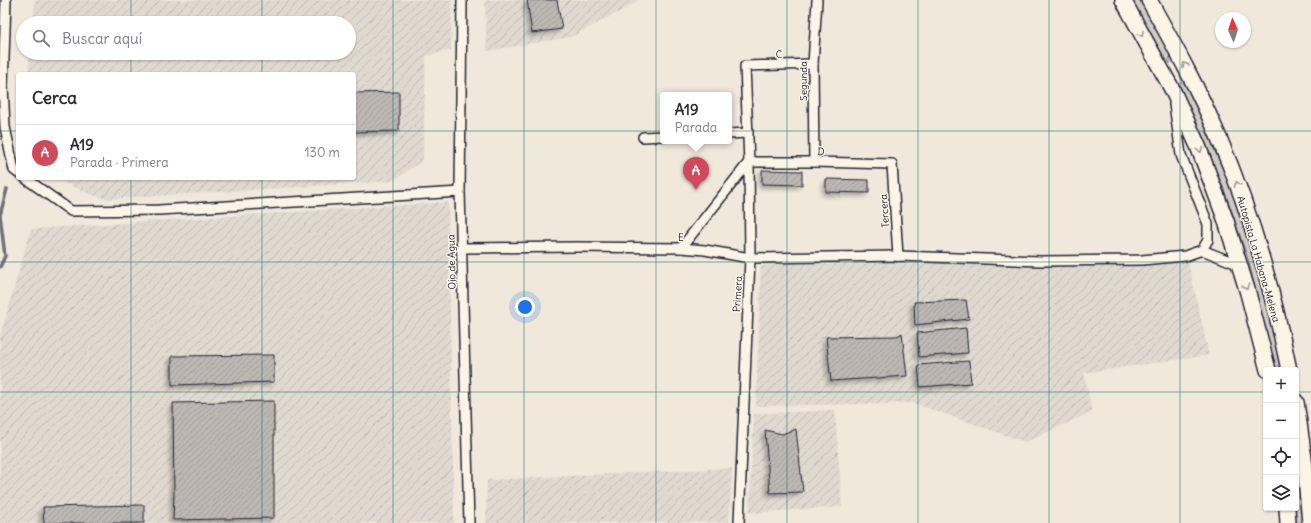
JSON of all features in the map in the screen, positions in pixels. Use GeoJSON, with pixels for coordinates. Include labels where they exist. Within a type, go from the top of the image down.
{"type":"FeatureCollection","features":[{"type":"Feature","properties":{"kind":"highway"},"geometry":{"type":"LineString","coordinates":[[1123,0],[1172,90],[1198,146],[1226,221],[1240,265],[1267,367]]}},
{"type":"Feature","properties":{"kind":"highway","name":"Autopista La Habana-Melena"},"geometry":{"type":"LineString","coordinates":[[1149,0],[1189,71],[1220,138],[1248,214],[1269,286],[1288,367]]}},
{"type":"Feature","properties":{"kind":"highway"},"geometry":{"type":"LineString","coordinates":[[1296,403],[1305,466],[1310,523]]}},
{"type":"Feature","properties":{"kind":"highway"},"geometry":{"type":"LineString","coordinates":[[1287,511],[1288,523]]}},
{"type":"Feature","properties":{"kind":"street"},"geometry":{"type":"LineString","coordinates":[[6,0],[3,86],[5,127],[14,170],[16,172]]}},
{"type":"Feature","properties":{"kind":"street","name":"Ojo de Agua"},"geometry":{"type":"LineString","coordinates":[[462,0],[460,192],[469,523]]}},
{"type":"Feature","properties":{"kind":"street","name":"Segunda"},"geometry":{"type":"LineString","coordinates":[[814,162],[813,64],[817,0]]}},
{"type":"Feature","properties":{"kind":"street","name":"C"},"geometry":{"type":"LineString","coordinates":[[745,66],[813,64]]}},
{"type":"Feature","properties":{"kind":"street","name":"Primera"},"geometry":{"type":"LineString","coordinates":[[739,523],[750,258],[749,162],[745,66]]}},
{"type":"Feature","properties":{"kind":"street"},"geometry":{"type":"LineString","coordinates":[[1172,90],[1181,155],[1208,224],[1208,240],[1202,250],[1240,265]]}},
{"type":"Feature","properties":{"kind":"street"},"geometry":{"type":"LineString","coordinates":[[732,134],[748,133]]}},
{"type":"Feature","properties":{"kind":"street"},"geometry":{"type":"LineString","coordinates":[[643,137],[660,136]]}},
{"type":"Feature","properties":{"kind":"street"},"geometry":{"type":"LineString","coordinates":[[681,248],[749,162]]}},
{"type":"Feature","properties":{"kind":"street","name":"D"},"geometry":{"type":"LineString","coordinates":[[749,162],[892,164]]}},
{"type":"Feature","properties":{"kind":"street","name":"Tercera"},"geometry":{"type":"LineString","coordinates":[[892,164],[898,256]]}},
{"type":"Feature","properties":{"kind":"street"},"geometry":{"type":"LineString","coordinates":[[28,180],[71,211],[159,210],[460,192]]}},
{"type":"Feature","properties":{"kind":"street","name":"E"},"geometry":{"type":"LineString","coordinates":[[462,248],[681,248],[705,250],[750,258],[898,256],[1041,261],[1142,260],[1185,256],[1202,250]]}},
{"type":"Feature","properties":{"kind":"shaded area"},"geometry":{"type":"Polygon","coordinates":[[[35,0],[452,0],[451,50],[426,56],[423,160],[393,181],[108,199],[92,195],[58,180],[356,180],[356,72],[28,72],[29,60],[356,60],[356,16],[34,16],[35,0]]]}},
{"type":"Feature","properties":{"kind":"shaded area"},"geometry":{"type":"Polygon","coordinates":[[[485,0],[638,0],[630,6],[571,37],[487,51],[485,0]]]}},
{"type":"Feature","properties":{"kind":"shaded area"},"geometry":{"type":"Polygon","coordinates":[[[1132,0],[1140,0],[1170,53],[1170,64],[1163,55],[1132,0]]]}},
{"type":"Feature","properties":{"kind":"shaded area"},"geometry":{"type":"Polygon","coordinates":[[[1183,80],[1199,112],[1245,228],[1262,284],[1276,341],[1280,367],[1274,367],[1248,259],[1224,189],[1179,86],[1183,80]]]}},
{"type":"Feature","properties":{"kind":"shaded area"},"geometry":{"type":"Polygon","coordinates":[[[448,202],[454,523],[0,523],[0,336],[31,229],[448,202]]]}},
{"type":"Feature","properties":{"kind":"shaded area"},"geometry":{"type":"Polygon","coordinates":[[[1059,261],[1064,265],[1188,262],[1209,355],[1084,373],[1092,412],[1025,442],[913,403],[756,406],[761,266],[772,264],[1059,261]]]}},
{"type":"Feature","properties":{"kind":"shaded area"},"geometry":{"type":"Polygon","coordinates":[[[835,410],[842,507],[749,513],[754,414],[835,410]]]}},
{"type":"Feature","properties":{"kind":"shaded area"},"geometry":{"type":"Polygon","coordinates":[[[732,468],[729,522],[486,523],[487,480],[732,468]]]}},
{"type":"Feature","properties":{"kind":"shaded area"},"geometry":{"type":"Polygon","coordinates":[[[1299,487],[1302,523],[1296,523],[1295,511],[1299,511],[1299,487]]]}},
{"type":"Feature","properties":{"kind":"building"},"geometry":{"type":"Polygon","coordinates":[[[527,0],[557,0],[562,29],[532,33],[527,0]]]}},
{"type":"Feature","properties":{"kind":"building"},"geometry":{"type":"Polygon","coordinates":[[[399,92],[399,131],[356,132],[356,93],[399,92]]]}},
{"type":"Feature","properties":{"kind":"building"},"geometry":{"type":"Polygon","coordinates":[[[762,170],[802,171],[802,185],[762,184],[762,170]]]}},
{"type":"Feature","properties":{"kind":"building"},"geometry":{"type":"Polygon","coordinates":[[[826,179],[869,180],[869,193],[826,192],[826,179]]]}},
{"type":"Feature","properties":{"kind":"building"},"geometry":{"type":"Polygon","coordinates":[[[966,300],[969,319],[915,325],[914,302],[966,300]]]}},
{"type":"Feature","properties":{"kind":"building"},"geometry":{"type":"Polygon","coordinates":[[[966,328],[968,353],[919,357],[917,333],[966,328]]]}},
{"type":"Feature","properties":{"kind":"building"},"geometry":{"type":"Polygon","coordinates":[[[902,333],[907,376],[831,381],[826,337],[897,336],[902,333]]]}},
{"type":"Feature","properties":{"kind":"building"},"geometry":{"type":"Polygon","coordinates":[[[274,355],[274,382],[172,385],[172,356],[274,355]]]}},
{"type":"Feature","properties":{"kind":"building"},"geometry":{"type":"Polygon","coordinates":[[[969,361],[971,383],[920,387],[918,365],[969,361]]]}},
{"type":"Feature","properties":{"kind":"building"},"geometry":{"type":"Polygon","coordinates":[[[274,401],[274,518],[173,520],[173,403],[274,401]]]}},
{"type":"Feature","properties":{"kind":"building"},"geometry":{"type":"Polygon","coordinates":[[[796,429],[803,492],[770,493],[765,430],[782,434],[796,429]]]}},
{"type":"Feature","properties":{"kind":"building"},"geometry":{"type":"Polygon","coordinates":[[[144,505],[144,523],[44,523],[43,507],[144,505]]]}},
{"type":"Feature","properties":{"kind":"waterway"},"geometry":{"type":"LineString","coordinates":[[0,267],[5,256],[0,215],[7,189]]}},
{"type":"Feature","properties":{"kind":"place","name":"A19"},"geometry":{"type":"Point","coordinates":[696,190]}}]}
